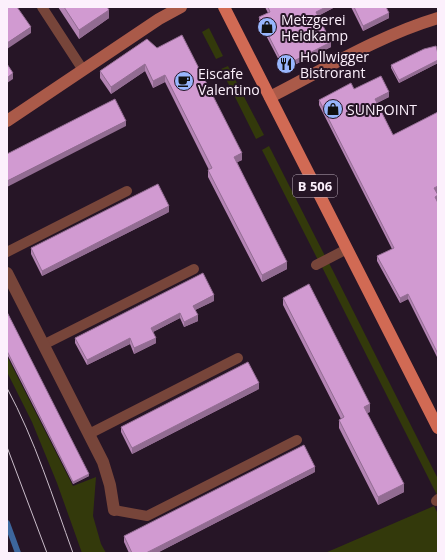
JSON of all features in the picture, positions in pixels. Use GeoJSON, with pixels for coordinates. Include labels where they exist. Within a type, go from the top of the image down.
{"type":"FeatureCollection","features":[{"type":"Feature","properties":{"kind":"main road","name":"B 506"},"geometry":{"type":"LineString","coordinates":[[224,7],[438,428]]}},
{"type":"Feature","properties":{"kind":"street"},"geometry":{"type":"LineString","coordinates":[[7,121],[159,18],[181,7]]}},
{"type":"Feature","properties":{"kind":"street"},"geometry":{"type":"LineString","coordinates":[[270,97],[383,38],[438,18]]}},
{"type":"Feature","properties":{"kind":"street"},"geometry":{"type":"LineString","coordinates":[[7,273],[103,462],[110,486],[114,510]]}},
{"type":"Feature","properties":{"kind":"lane"},"geometry":{"type":"LineString","coordinates":[[42,7],[82,70]]}},
{"type":"Feature","properties":{"kind":"lane"},"geometry":{"type":"LineString","coordinates":[[7,252],[127,191]]}},
{"type":"Feature","properties":{"kind":"lane"},"geometry":{"type":"LineString","coordinates":[[316,265],[348,249]]}},
{"type":"Feature","properties":{"kind":"lane"},"geometry":{"type":"LineString","coordinates":[[44,345],[194,269]]}},
{"type":"Feature","properties":{"kind":"lane"},"geometry":{"type":"LineString","coordinates":[[89,434],[238,358]]}},
{"type":"Feature","properties":{"kind":"lane"},"geometry":{"type":"LineString","coordinates":[[114,510],[147,516],[297,440]]}},
{"type":"Feature","properties":{"kind":"green space"},"geometry":{"type":"Polygon","coordinates":[[[209,28],[223,56],[216,59],[202,32],[209,28]]]}},
{"type":"Feature","properties":{"kind":"green space"},"geometry":{"type":"Polygon","coordinates":[[[228,66],[264,135],[256,139],[221,69],[228,66]]]}},
{"type":"Feature","properties":{"kind":"green space"},"geometry":{"type":"Polygon","coordinates":[[[269,146],[325,256],[318,260],[262,150],[269,146]]]}},
{"type":"Feature","properties":{"kind":"green space"},"geometry":{"type":"Polygon","coordinates":[[[329,263],[438,479],[437,495],[322,267],[329,263]]]}},
{"type":"Feature","properties":{"kind":"green space"},"geometry":{"type":"Polygon","coordinates":[[[7,356],[73,486],[96,477],[93,516],[101,544],[106,553],[82,553],[57,483],[32,422],[7,372],[7,356]]]}},
{"type":"Feature","properties":{"kind":"green space"},"geometry":{"type":"Polygon","coordinates":[[[434,506],[438,514],[438,553],[325,553],[434,506]]]}},
{"type":"Feature","properties":{"kind":"building"},"geometry":{"type":"Polygon","coordinates":[[[7,7],[17,7],[31,27],[7,43],[7,7]]]}},
{"type":"Feature","properties":{"kind":"building"},"geometry":{"type":"Polygon","coordinates":[[[64,7],[107,7],[109,10],[79,30],[64,7]]]}},
{"type":"Feature","properties":{"kind":"building"},"geometry":{"type":"Polygon","coordinates":[[[268,7],[326,7],[316,12],[331,42],[284,66],[259,17],[270,12],[268,7]]]}},
{"type":"Feature","properties":{"kind":"building"},"geometry":{"type":"Polygon","coordinates":[[[354,7],[386,7],[389,13],[363,26],[354,7]]]}},
{"type":"Feature","properties":{"kind":"building"},"geometry":{"type":"Polygon","coordinates":[[[182,35],[242,153],[234,157],[287,262],[262,275],[208,170],[212,168],[165,75],[153,81],[145,64],[111,87],[100,71],[147,39],[157,48],[182,35]]]}},
{"type":"Feature","properties":{"kind":"building"},"geometry":{"type":"Polygon","coordinates":[[[436,46],[438,60],[399,80],[391,65],[424,49],[436,46]]]}},
{"type":"Feature","properties":{"kind":"building"},"geometry":{"type":"Polygon","coordinates":[[[7,64],[13,73],[7,78],[7,64]]]}},
{"type":"Feature","properties":{"kind":"building"},"geometry":{"type":"Polygon","coordinates":[[[381,76],[389,92],[375,99],[393,135],[438,112],[438,186],[434,188],[438,195],[435,197],[438,203],[438,354],[408,294],[400,298],[377,256],[394,248],[319,100],[351,83],[354,89],[381,76]]]}},
{"type":"Feature","properties":{"kind":"building"},"geometry":{"type":"Polygon","coordinates":[[[115,99],[126,121],[7,181],[7,154],[115,99]]]}},
{"type":"Feature","properties":{"kind":"building"},"geometry":{"type":"Polygon","coordinates":[[[158,184],[169,206],[42,271],[31,248],[158,184]]]}},
{"type":"Feature","properties":{"kind":"building"},"geometry":{"type":"Polygon","coordinates":[[[203,273],[214,295],[193,306],[198,315],[184,322],[180,313],[151,328],[156,338],[134,348],[130,338],[87,360],[75,338],[203,273]]]}},
{"type":"Feature","properties":{"kind":"building"},"geometry":{"type":"Polygon","coordinates":[[[309,284],[370,404],[364,407],[404,484],[378,497],[339,420],[344,417],[283,298],[309,284]]]}},
{"type":"Feature","properties":{"kind":"building"},"geometry":{"type":"Polygon","coordinates":[[[7,312],[89,474],[73,482],[7,351],[7,312]]]}},
{"type":"Feature","properties":{"kind":"building"},"geometry":{"type":"Polygon","coordinates":[[[248,362],[259,383],[132,448],[121,427],[248,362]]]}},
{"type":"Feature","properties":{"kind":"building"},"geometry":{"type":"Polygon","coordinates":[[[304,445],[315,467],[146,553],[132,553],[124,536],[304,445]]]}},
{"type":"Feature","properties":{"kind":"waterway"},"geometry":{"type":"LineString","coordinates":[[7,523],[18,553]]}},
{"type":"Feature","properties":{"kind":"tram line"},"geometry":{"type":"LineString","coordinates":[[7,388],[35,449],[73,553]]}},
{"type":"Feature","properties":{"kind":"tram line"},"geometry":{"type":"LineString","coordinates":[[7,447],[47,553]]}},
{"type":"Feature","properties":{"kind":"place","name":"Metzgerei Heidkamp"},"geometry":{"type":"Point","coordinates":[267,27]}},
{"type":"Feature","properties":{"kind":"place","name":"Hollwigger Bistrorant"},"geometry":{"type":"Point","coordinates":[286,64]}},
{"type":"Feature","properties":{"kind":"place","name":"Eiscafe Valentino"},"geometry":{"type":"Point","coordinates":[184,81]}},
{"type":"Feature","properties":{"kind":"place","name":"SUNPOINT"},"geometry":{"type":"Point","coordinates":[333,109]}}]}
